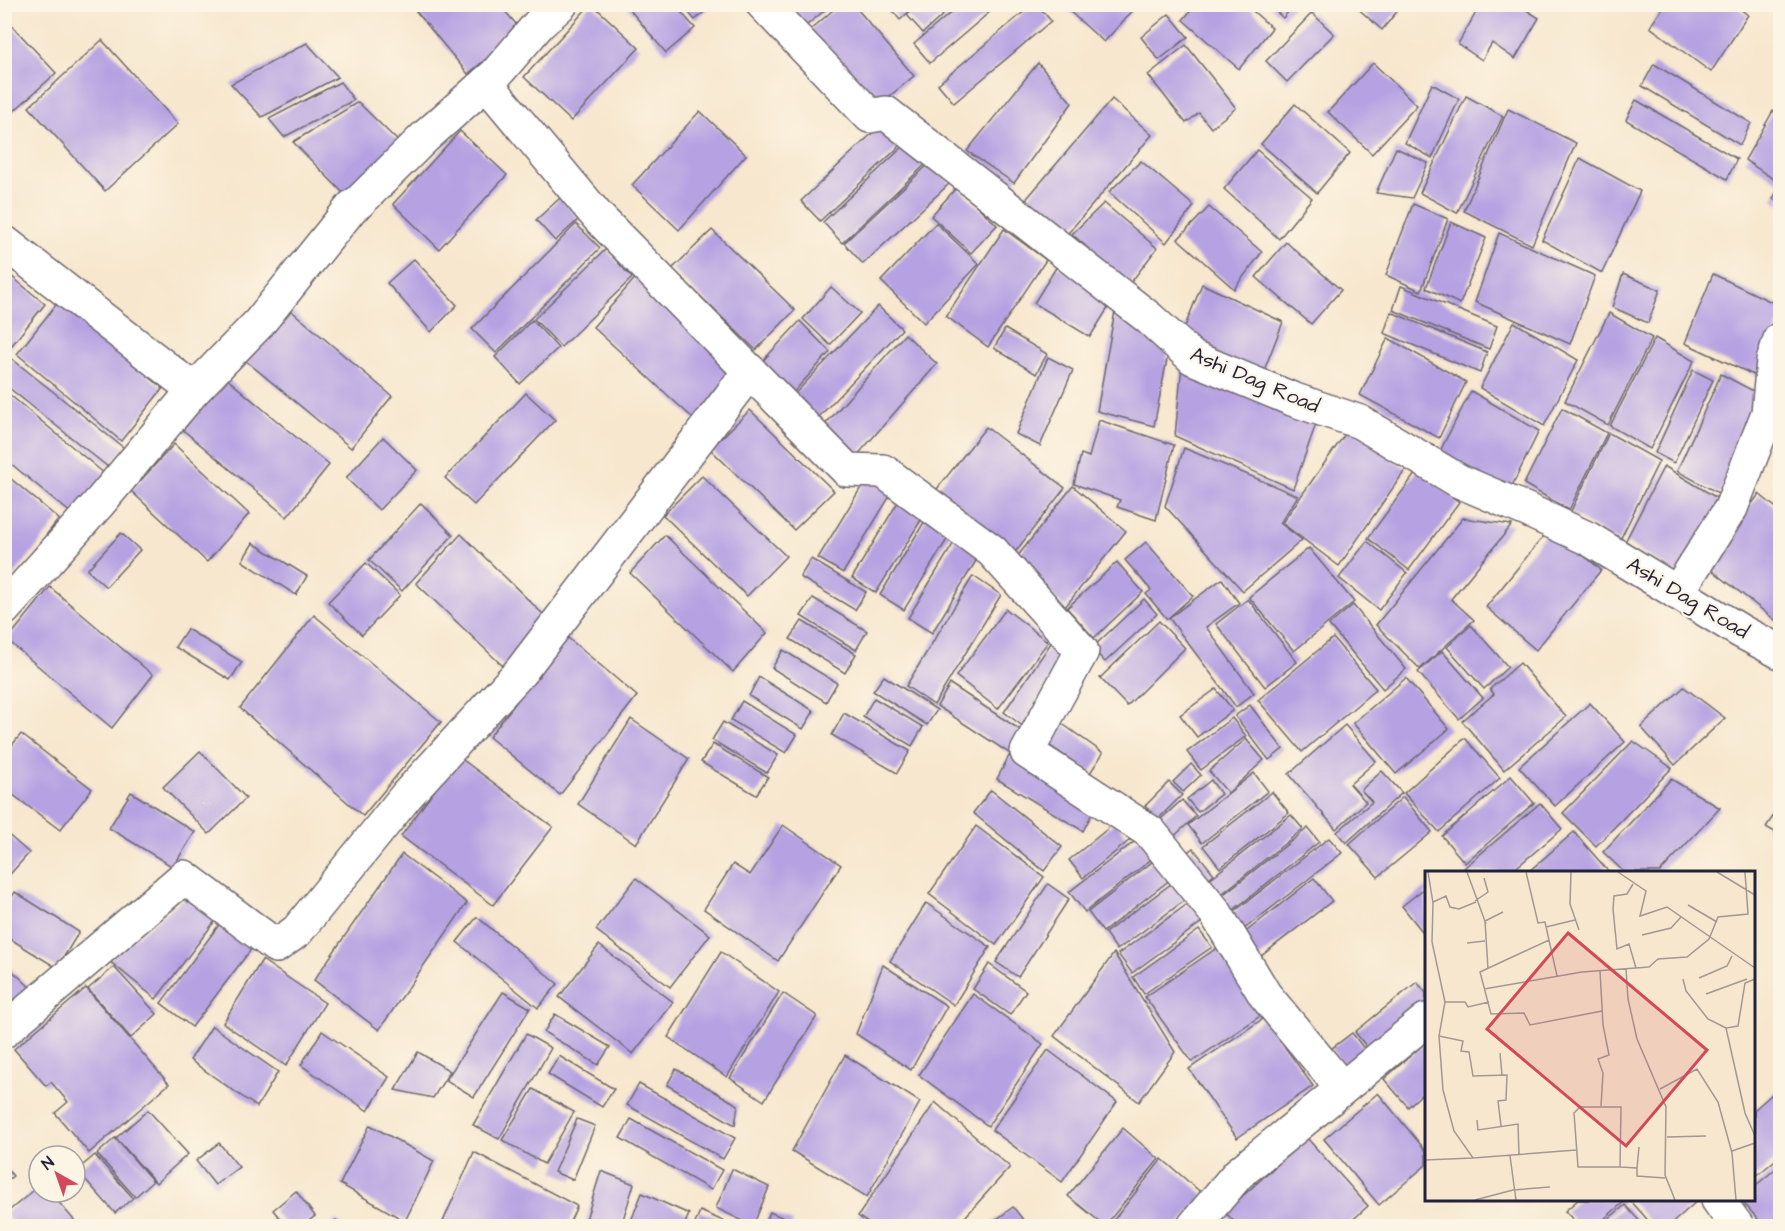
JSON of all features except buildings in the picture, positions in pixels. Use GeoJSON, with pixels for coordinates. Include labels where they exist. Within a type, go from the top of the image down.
{"type":"FeatureCollection","features":[{"type":"Feature","properties":{"kind":"street"},"geometry":{"type":"LineString","coordinates":[[4,609],[100,502],[194,390],[259,323],[352,207],[424,137],[496,74],[539,24],[561,4]]}},
{"type":"Feature","properties":{"kind":"street","name":"Ashi Dag Road"},"geometry":{"type":"LineString","coordinates":[[763,4],[870,116],[886,113],[1149,318],[1193,358],[1292,399],[1360,422],[1459,481],[1588,539],[1742,632],[1780,652]]}},
{"type":"Feature","properties":{"kind":"street"},"geometry":{"type":"LineString","coordinates":[[486,82],[597,217],[847,470],[883,471],[992,552],[1082,651],[1027,752],[1150,832],[1215,912],[1265,995],[1342,1088]]}},
{"type":"Feature","properties":{"kind":"street"},"geometry":{"type":"LineString","coordinates":[[4,242],[194,390]]}},
{"type":"Feature","properties":{"kind":"street"},"geometry":{"type":"LineString","coordinates":[[1677,593],[1731,508],[1768,413],[1773,361],[1780,339]]}},
{"type":"Feature","properties":{"kind":"street"},"geometry":{"type":"LineString","coordinates":[[4,1031],[184,877],[276,946],[297,931],[407,795],[521,671],[750,371]]}},
{"type":"Feature","properties":{"kind":"street"},"geometry":{"type":"LineString","coordinates":[[1194,1227],[1238,1174],[1425,1021]]}},
{"type":"Feature","properties":{"kind":"street"},"geometry":{"type":"LineString","coordinates":[[1719,1201],[1737,1227]]}}]}
